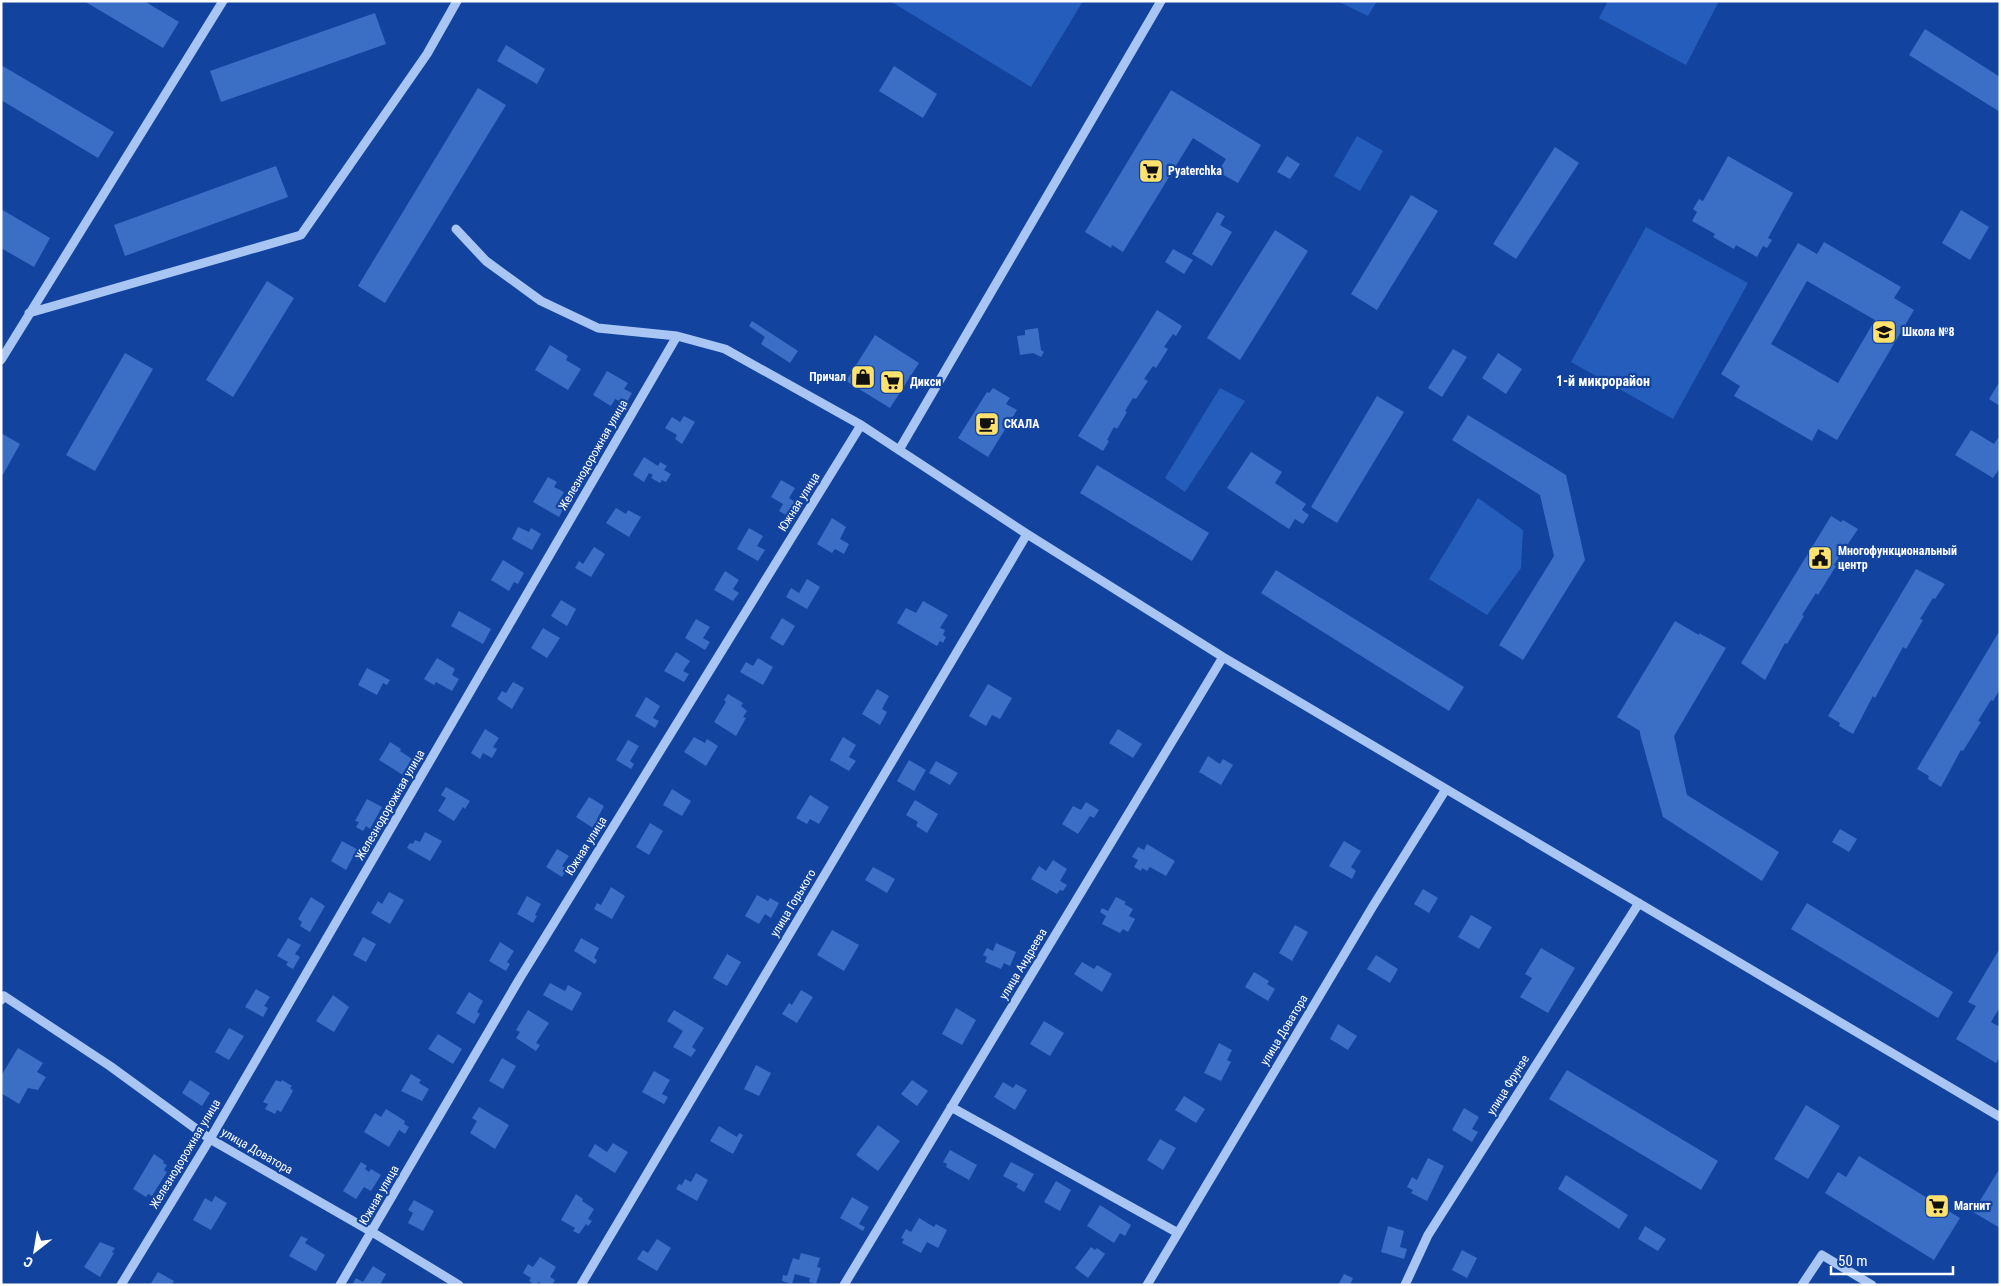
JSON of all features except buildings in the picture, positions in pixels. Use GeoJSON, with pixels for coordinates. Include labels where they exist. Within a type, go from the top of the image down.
{"type":"FeatureCollection","features":[{"type":"Feature","properties":{"kind":"street"},"geometry":{"type":"LineString","coordinates":[[1,360],[223,1]]}},
{"type":"Feature","properties":{"kind":"street"},"geometry":{"type":"LineString","coordinates":[[29,313],[301,236],[427,54],[458,1]]}},
{"type":"Feature","properties":{"kind":"street"},"geometry":{"type":"LineString","coordinates":[[898,450],[1161,1]]}},
{"type":"Feature","properties":{"kind":"street"},"geometry":{"type":"LineString","coordinates":[[456,229],[486,261],[549,304],[598,328],[677,336],[725,349],[861,425],[1027,534],[1223,657],[2000,1117]]}},
{"type":"Feature","properties":{"kind":"street","name":"Железнодорожная улица"},"geometry":{"type":"LineString","coordinates":[[121,1285],[210,1139],[677,336]]}},
{"type":"Feature","properties":{"kind":"street","name":"Южная улица"},"geometry":{"type":"LineString","coordinates":[[340,1285],[520,978],[861,425]]}},
{"type":"Feature","properties":{"kind":"street","name":"улица Горького"},"geometry":{"type":"LineString","coordinates":[[581,1285],[1027,534]]}},
{"type":"Feature","properties":{"kind":"street","name":"улица Андреева"},"geometry":{"type":"LineString","coordinates":[[844,1285],[1223,657]]}},
{"type":"Feature","properties":{"kind":"street","name":"улица Доватора"},"geometry":{"type":"LineString","coordinates":[[1147,1285],[1373,906],[1446,789]]}},
{"type":"Feature","properties":{"kind":"street","name":"улица Фрунзе"},"geometry":{"type":"LineString","coordinates":[[1405,1285],[1428,1235],[1638,903]]}},
{"type":"Feature","properties":{"kind":"street","name":"улица Доватора"},"geometry":{"type":"LineString","coordinates":[[1,1000],[4,996],[110,1066],[210,1139],[372,1232],[459,1285]]}},
{"type":"Feature","properties":{"kind":"street"},"geometry":{"type":"LineString","coordinates":[[952,1107],[1178,1233]]}},
{"type":"Feature","properties":{"kind":"street"},"geometry":{"type":"LineString","coordinates":[[1802,1285],[1822,1255],[1872,1285]]}},
{"type":"Feature","properties":{"kind":"shaded area"},"geometry":{"type":"Polygon","coordinates":[[[890,1],[1083,1],[1031,87],[890,1]]]}},
{"type":"Feature","properties":{"kind":"shaded area"},"geometry":{"type":"Polygon","coordinates":[[[1337,1],[1377,1],[1368,16],[1337,1]]]}},
{"type":"Feature","properties":{"kind":"shaded area"},"geometry":{"type":"Polygon","coordinates":[[[1608,1],[1719,1],[1686,65],[1599,18],[1608,1]]]}},
{"type":"Feature","properties":{"kind":"shaded area"},"geometry":{"type":"Polygon","coordinates":[[[1357,136],[1383,151],[1360,191],[1334,176],[1357,136]]]}},
{"type":"Feature","properties":{"kind":"shaded area"},"geometry":{"type":"Polygon","coordinates":[[[1646,227],[1748,283],[1673,419],[1571,362],[1646,227]]]}},
{"type":"Feature","properties":{"kind":"shaded area"},"geometry":{"type":"Polygon","coordinates":[[[1220,388],[1245,401],[1185,492],[1165,478],[1220,388]]]}},
{"type":"Feature","properties":{"kind":"shaded area"},"geometry":{"type":"Polygon","coordinates":[[[1478,498],[1523,530],[1521,568],[1487,615],[1429,579],[1478,498]]]}},
{"type":"Feature","properties":{"kind":"place","name":"Pyaterchka"},"geometry":{"type":"Point","coordinates":[1151,171]}},
{"type":"Feature","properties":{"kind":"place","name":"Школа №8"},"geometry":{"type":"Point","coordinates":[1884,332]}},
{"type":"Feature","properties":{"kind":"place","name":"Причал"},"geometry":{"type":"Point","coordinates":[863,377]}},
{"type":"Feature","properties":{"kind":"place","name":"Дикси"},"geometry":{"type":"Point","coordinates":[892,382]}},
{"type":"Feature","properties":{"kind":"place","name":"СКАЛА"},"geometry":{"type":"Point","coordinates":[987,424]}},
{"type":"Feature","properties":{"kind":"place","name":"Многофункциональный центр"},"geometry":{"type":"Point","coordinates":[1820,558]}},
{"type":"Feature","properties":{"kind":"place","name":"Магнит"},"geometry":{"type":"Point","coordinates":[1937,1206]}},
{"type":"Feature","properties":{"kind":"district","name":"1-й микрорайон"},"geometry":{"type":"Point","coordinates":[1603,381]}}]}
